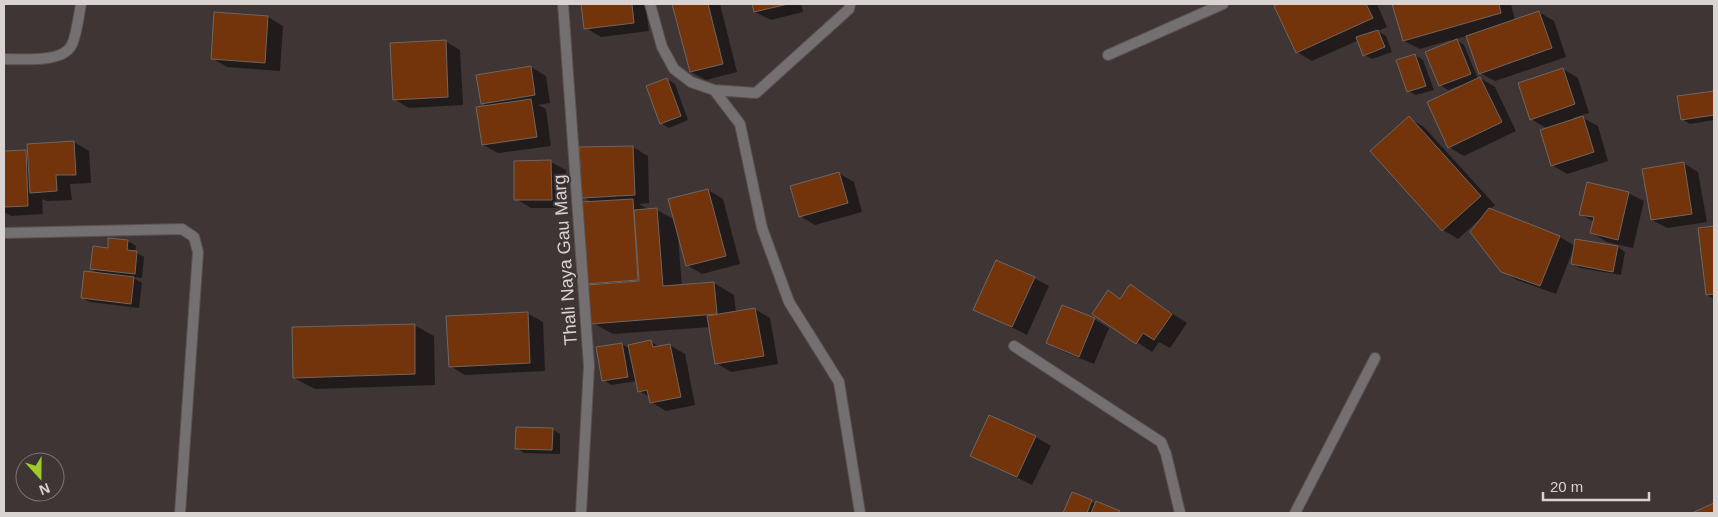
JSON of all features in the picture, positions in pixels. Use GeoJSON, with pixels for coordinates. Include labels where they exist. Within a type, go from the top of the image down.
{"type":"FeatureCollection","features":[{"type":"Feature","properties":{"kind":"street"},"geometry":{"type":"LineString","coordinates":[[4,59],[48,58],[63,55],[72,46],[81,4]]}},
{"type":"Feature","properties":{"kind":"street","name":"Thali Naya Gau Marg"},"geometry":{"type":"LineString","coordinates":[[563,4],[589,366],[582,513]]}},
{"type":"Feature","properties":{"kind":"street"},"geometry":{"type":"LineString","coordinates":[[650,4],[662,47],[674,69],[691,82],[714,90],[756,93],[849,9],[850,4]]}},
{"type":"Feature","properties":{"kind":"street"},"geometry":{"type":"LineString","coordinates":[[1108,55],[1222,4]]}},
{"type":"Feature","properties":{"kind":"street"},"geometry":{"type":"LineString","coordinates":[[714,90],[740,124],[762,228],[789,302],[839,382],[860,513]]}},
{"type":"Feature","properties":{"kind":"street"},"geometry":{"type":"LineString","coordinates":[[4,233],[182,229],[194,237],[198,252],[180,513]]}},
{"type":"Feature","properties":{"kind":"street"},"geometry":{"type":"LineString","coordinates":[[1014,346],[1161,442],[1166,454],[1180,513]]}},
{"type":"Feature","properties":{"kind":"street"},"geometry":{"type":"LineString","coordinates":[[1295,513],[1375,358]]}},
{"type":"Feature","properties":{"kind":"building"},"geometry":{"type":"Polygon","coordinates":[[[581,4],[632,4],[634,23],[584,29],[581,4]]]}},
{"type":"Feature","properties":{"kind":"building"},"geometry":{"type":"Polygon","coordinates":[[[672,4],[708,4],[723,64],[690,72],[672,4]]]}},
{"type":"Feature","properties":{"kind":"building"},"geometry":{"type":"Polygon","coordinates":[[[752,4],[788,4],[754,12],[752,4]]]}},
{"type":"Feature","properties":{"kind":"building"},"geometry":{"type":"Polygon","coordinates":[[[1278,4],[1366,4],[1373,18],[1296,53],[1274,6],[1278,4]]]}},
{"type":"Feature","properties":{"kind":"building"},"geometry":{"type":"Polygon","coordinates":[[[1392,4],[1499,4],[1501,13],[1403,41],[1392,4]]]}},
{"type":"Feature","properties":{"kind":"building"},"geometry":{"type":"Polygon","coordinates":[[[1539,11],[1552,48],[1479,74],[1466,36],[1539,11]]]}},
{"type":"Feature","properties":{"kind":"building"},"geometry":{"type":"Polygon","coordinates":[[[214,12],[268,16],[265,63],[211,59],[214,12]]]}},
{"type":"Feature","properties":{"kind":"building"},"geometry":{"type":"Polygon","coordinates":[[[1378,30],[1385,47],[1363,56],[1356,37],[1378,30]]]}},
{"type":"Feature","properties":{"kind":"building"},"geometry":{"type":"Polygon","coordinates":[[[1457,39],[1471,74],[1439,86],[1425,52],[1457,39]]]}},
{"type":"Feature","properties":{"kind":"building"},"geometry":{"type":"Polygon","coordinates":[[[446,40],[448,97],[393,100],[390,43],[446,40]]]}},
{"type":"Feature","properties":{"kind":"building"},"geometry":{"type":"Polygon","coordinates":[[[1415,54],[1426,86],[1407,92],[1396,60],[1415,54]]]}},
{"type":"Feature","properties":{"kind":"building"},"geometry":{"type":"Polygon","coordinates":[[[531,66],[535,95],[481,104],[476,75],[531,66]]]}},
{"type":"Feature","properties":{"kind":"building"},"geometry":{"type":"Polygon","coordinates":[[[1563,68],[1575,104],[1530,120],[1518,83],[1563,68]]]}},
{"type":"Feature","properties":{"kind":"building"},"geometry":{"type":"Polygon","coordinates":[[[1480,77],[1502,122],[1448,148],[1427,102],[1480,77]]]}},
{"type":"Feature","properties":{"kind":"building"},"geometry":{"type":"Polygon","coordinates":[[[667,78],[681,116],[660,124],[646,86],[667,78]]]}},
{"type":"Feature","properties":{"kind":"building"},"geometry":{"type":"Polygon","coordinates":[[[1714,91],[1714,115],[1681,120],[1677,96],[1714,91]]]}},
{"type":"Feature","properties":{"kind":"building"},"geometry":{"type":"Polygon","coordinates":[[[531,99],[537,137],[482,145],[476,107],[531,99]]]}},
{"type":"Feature","properties":{"kind":"building"},"geometry":{"type":"Polygon","coordinates":[[[1409,116],[1481,196],[1442,231],[1370,151],[1409,116]]]}},
{"type":"Feature","properties":{"kind":"building"},"geometry":{"type":"Polygon","coordinates":[[[1583,116],[1594,152],[1551,166],[1540,130],[1583,116]]]}},
{"type":"Feature","properties":{"kind":"building"},"geometry":{"type":"Polygon","coordinates":[[[74,141],[76,175],[56,175],[57,191],[30,193],[27,144],[74,141]]]}},
{"type":"Feature","properties":{"kind":"building"},"geometry":{"type":"Polygon","coordinates":[[[633,146],[635,195],[582,198],[579,147],[633,146]]]}},
{"type":"Feature","properties":{"kind":"building"},"geometry":{"type":"Polygon","coordinates":[[[26,150],[28,206],[4,207],[4,151],[26,150]]]}},
{"type":"Feature","properties":{"kind":"building"},"geometry":{"type":"Polygon","coordinates":[[[551,160],[552,200],[514,200],[514,161],[551,160]]]}},
{"type":"Feature","properties":{"kind":"building"},"geometry":{"type":"Polygon","coordinates":[[[1684,162],[1692,214],[1651,220],[1642,169],[1684,162]]]}},
{"type":"Feature","properties":{"kind":"building"},"geometry":{"type":"Polygon","coordinates":[[[839,172],[848,203],[799,217],[790,186],[839,172]]]}},
{"type":"Feature","properties":{"kind":"building"},"geometry":{"type":"Polygon","coordinates":[[[1587,182],[1629,192],[1618,240],[1590,233],[1594,217],[1579,215],[1587,182]]]}},
{"type":"Feature","properties":{"kind":"building"},"geometry":{"type":"Polygon","coordinates":[[[708,189],[726,256],[686,266],[668,199],[708,189]]]}},
{"type":"Feature","properties":{"kind":"building"},"geometry":{"type":"Polygon","coordinates":[[[633,199],[638,280],[586,284],[581,202],[633,199]]]}},
{"type":"Feature","properties":{"kind":"building"},"geometry":{"type":"Polygon","coordinates":[[[657,208],[663,286],[714,282],[717,314],[591,324],[588,285],[639,281],[634,210],[657,208]]]}},
{"type":"Feature","properties":{"kind":"building"},"geometry":{"type":"Polygon","coordinates":[[[1489,208],[1560,236],[1540,286],[1501,272],[1470,232],[1489,208]]]}},
{"type":"Feature","properties":{"kind":"building"},"geometry":{"type":"Polygon","coordinates":[[[1714,226],[1714,294],[1706,295],[1698,228],[1714,226]]]}},
{"type":"Feature","properties":{"kind":"building"},"geometry":{"type":"Polygon","coordinates":[[[108,238],[128,240],[127,250],[137,251],[135,274],[90,269],[93,246],[108,248],[108,238]]]}},
{"type":"Feature","properties":{"kind":"building"},"geometry":{"type":"Polygon","coordinates":[[[1575,239],[1618,246],[1613,272],[1571,264],[1575,239]]]}},
{"type":"Feature","properties":{"kind":"building"},"geometry":{"type":"Polygon","coordinates":[[[996,260],[1035,277],[1012,327],[973,310],[996,260]]]}},
{"type":"Feature","properties":{"kind":"building"},"geometry":{"type":"Polygon","coordinates":[[[84,271],[134,277],[131,304],[81,298],[84,271]]]}},
{"type":"Feature","properties":{"kind":"building"},"geometry":{"type":"Polygon","coordinates":[[[1130,284],[1172,314],[1154,340],[1143,333],[1136,344],[1092,314],[1108,290],[1120,299],[1130,284]]]}},
{"type":"Feature","properties":{"kind":"building"},"geometry":{"type":"Polygon","coordinates":[[[1062,305],[1095,318],[1079,357],[1046,343],[1062,305]]]}},
{"type":"Feature","properties":{"kind":"building"},"geometry":{"type":"Polygon","coordinates":[[[755,308],[764,356],[715,364],[707,316],[755,308]]]}},
{"type":"Feature","properties":{"kind":"building"},"geometry":{"type":"Polygon","coordinates":[[[528,312],[530,363],[449,367],[446,316],[528,312]]]}},
{"type":"Feature","properties":{"kind":"building"},"geometry":{"type":"Polygon","coordinates":[[[415,324],[415,374],[293,378],[292,327],[415,324]]]}},
{"type":"Feature","properties":{"kind":"building"},"geometry":{"type":"Polygon","coordinates":[[[651,340],[653,347],[670,344],[681,397],[650,403],[647,390],[638,392],[628,345],[651,340]]]}},
{"type":"Feature","properties":{"kind":"building"},"geometry":{"type":"Polygon","coordinates":[[[622,343],[628,377],[602,381],[596,347],[622,343]]]}},
{"type":"Feature","properties":{"kind":"building"},"geometry":{"type":"Polygon","coordinates":[[[989,415],[1036,436],[1017,477],[970,456],[989,415]]]}},
{"type":"Feature","properties":{"kind":"building"},"geometry":{"type":"Polygon","coordinates":[[[516,427],[553,428],[552,450],[515,449],[516,427]]]}},
{"type":"Feature","properties":{"kind":"building"},"geometry":{"type":"Polygon","coordinates":[[[1072,492],[1092,500],[1087,513],[1063,513],[1072,492]]]}},
{"type":"Feature","properties":{"kind":"building"},"geometry":{"type":"Polygon","coordinates":[[[1096,501],[1120,511],[1119,513],[1091,513],[1096,501]]]}},
{"type":"Feature","properties":{"kind":"building"},"geometry":{"type":"Polygon","coordinates":[[[1714,503],[1714,513],[1692,513],[1714,503]]]}}]}
